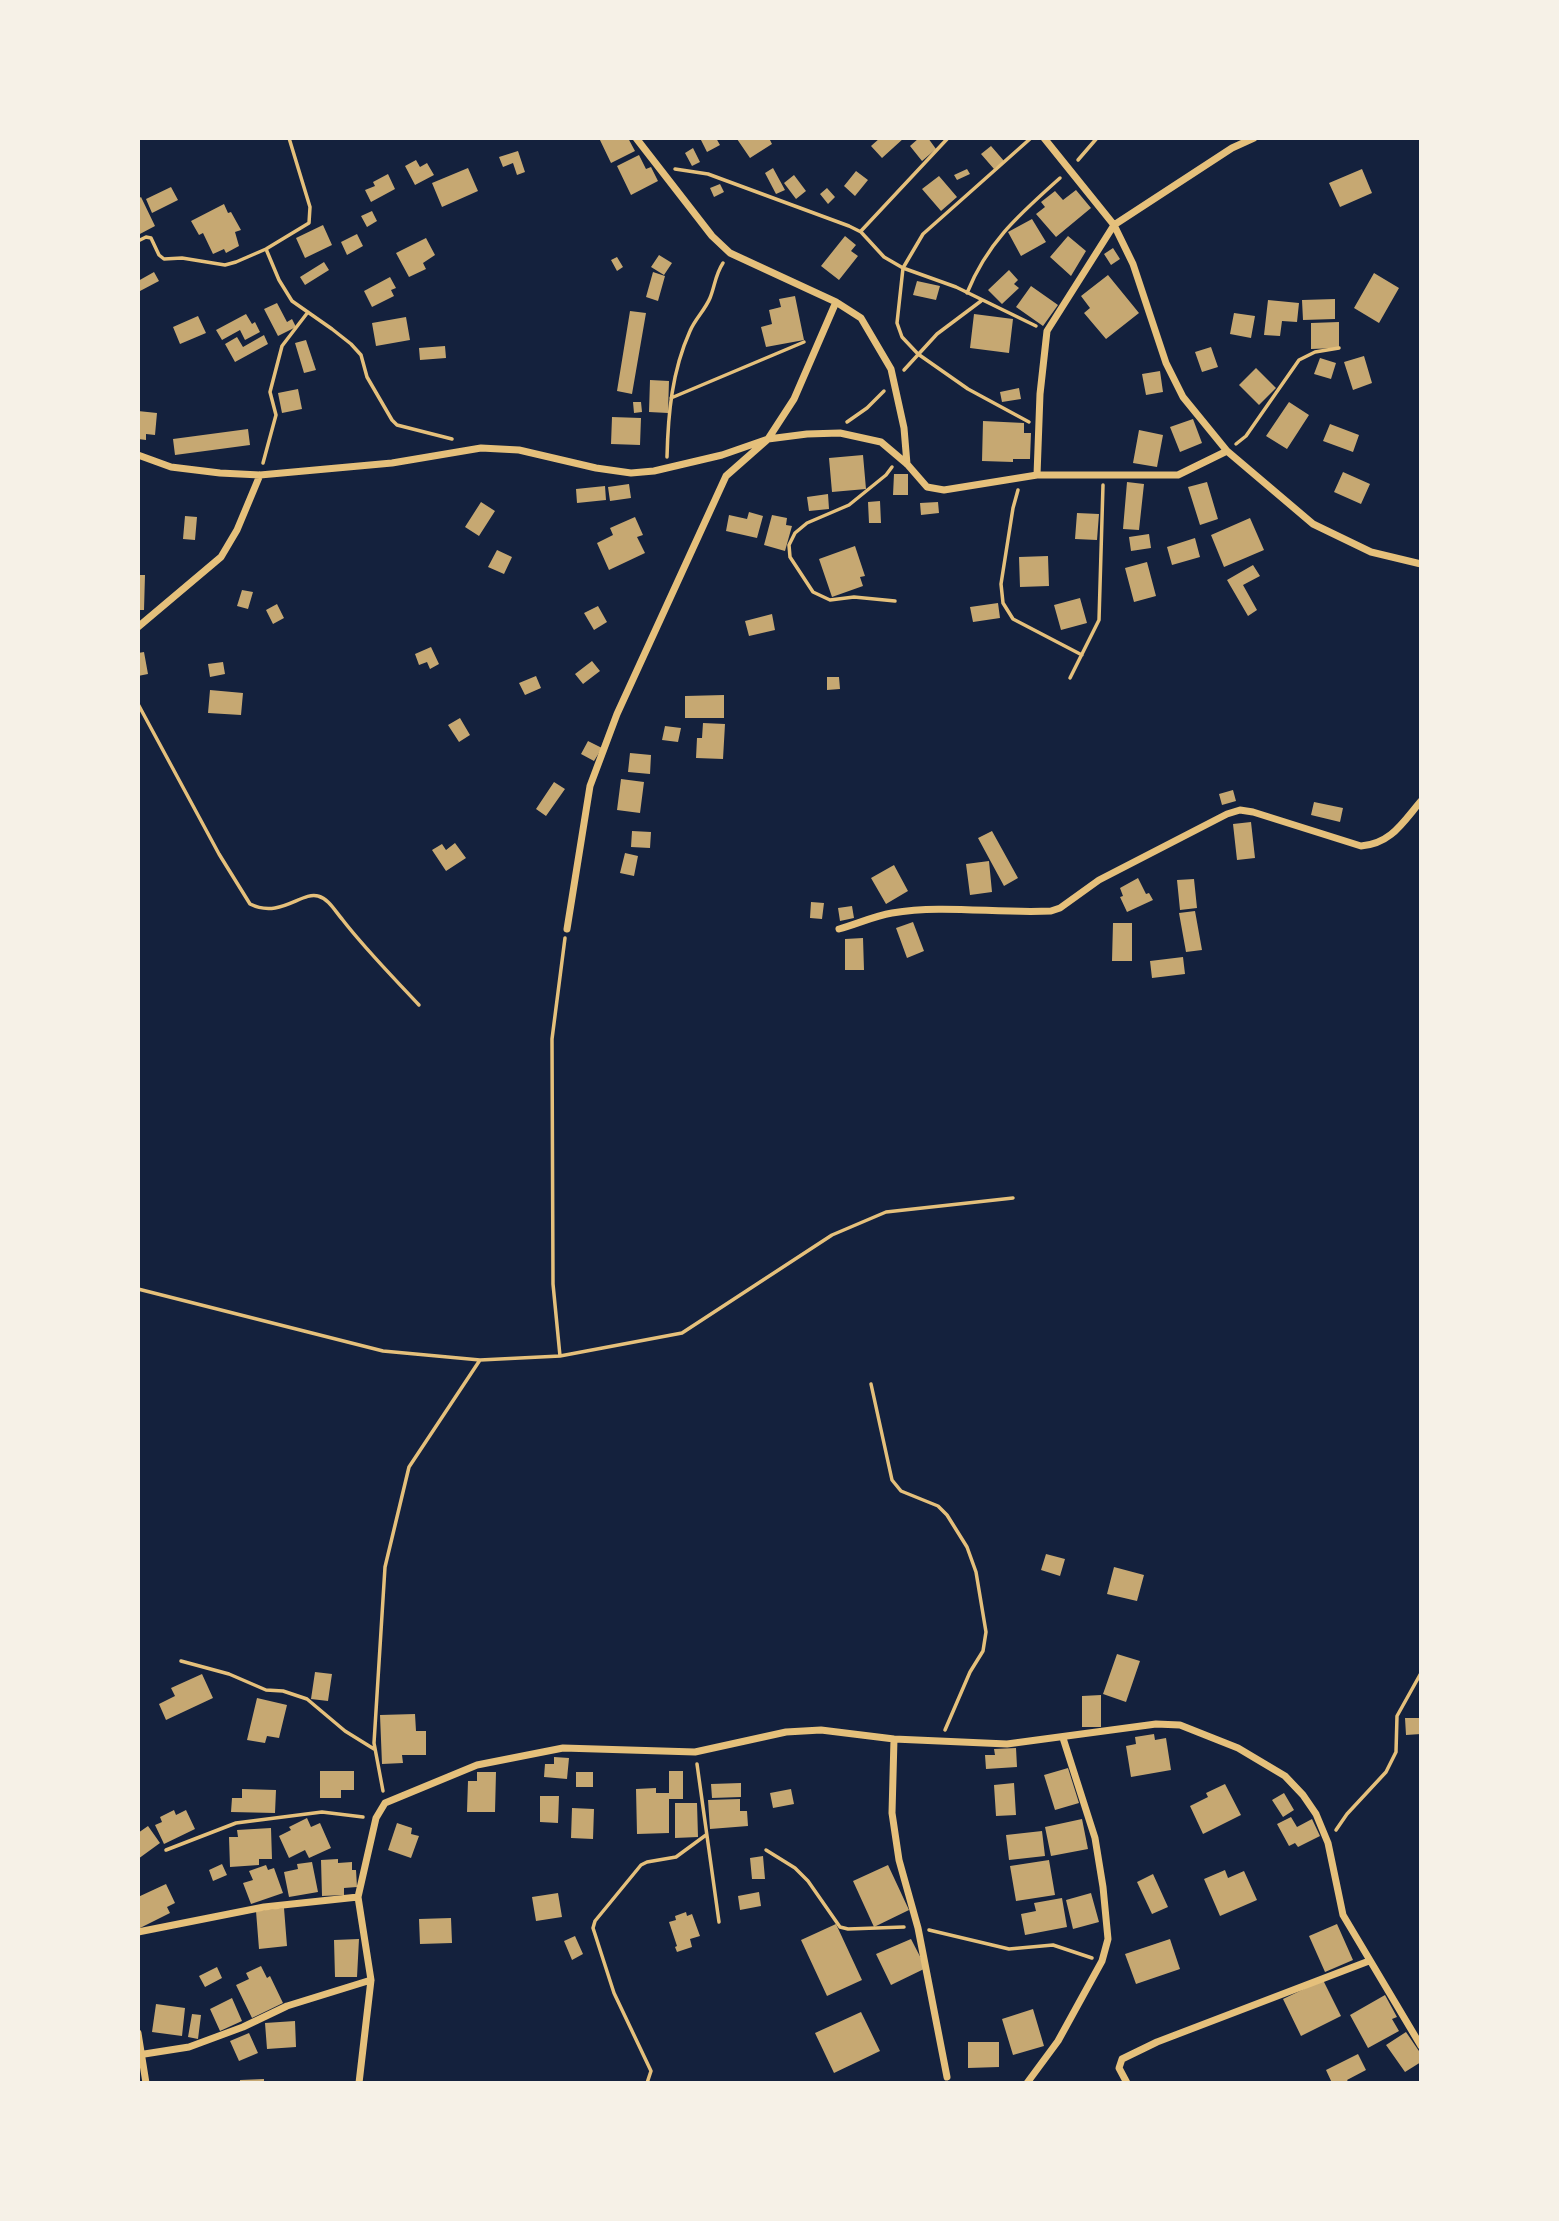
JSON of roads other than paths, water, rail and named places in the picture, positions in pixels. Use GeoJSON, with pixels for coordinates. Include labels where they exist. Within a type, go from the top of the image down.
{"type":"FeatureCollection","features":[{"type":"Feature","properties":{"kind":"street"},"geometry":{"type":"LineString","coordinates":[[636,138],[712,236],[730,253],[836,302],[861,318],[891,369],[904,428],[907,464]]}},
{"type":"Feature","properties":{"kind":"street"},"geometry":{"type":"LineString","coordinates":[[1044,138],[1114,225],[1133,264],[1172,374],[1183,397],[1227,451],[1313,524],[1371,552],[1421,564]]}},
{"type":"Feature","properties":{"kind":"street"},"geometry":{"type":"LineString","coordinates":[[1037,475],[1038,427],[1047,331],[1114,225],[1232,148],[1254,138]]}},
{"type":"Feature","properties":{"kind":"street"},"geometry":{"type":"LineString","coordinates":[[566,929],[590,786],[617,714],[726,476],[768,439],[794,399],[836,302]]}},
{"type":"Feature","properties":{"kind":"street"},"geometry":{"type":"LineString","coordinates":[[138,456],[171,467],[260,475],[393,463],[481,448],[519,450],[631,472],[667,468],[722,455],[768,439],[831,433],[881,442],[907,464],[927,487],[934,490],[1037,475],[1178,475],[1227,451]]}},
{"type":"Feature","properties":{"kind":"street"},"geometry":{"type":"LineString","coordinates":[[138,627],[221,557],[237,530],[260,475]]}},
{"type":"Feature","properties":{"kind":"street"},"geometry":{"type":"LineString","coordinates":[[839,929],[882,915],[902,912],[975,909],[1051,911],[1060,908],[1099,880],[1227,814],[1240,810],[1361,846],[1375,845],[1387,840],[1421,801]]}},
{"type":"Feature","properties":{"kind":"street"},"geometry":{"type":"LineString","coordinates":[[359,2083],[371,1980],[358,1897],[376,1818],[386,1803],[477,1765],[550,1750],[563,1748],[695,1752],[786,1732],[821,1730],[894,1739],[1007,1744],[1156,1724],[1180,1725],[1238,1748],[1285,1776],[1316,1814],[1328,1843],[1343,1915],[1421,2046]]}},
{"type":"Feature","properties":{"kind":"street"},"geometry":{"type":"LineString","coordinates":[[1027,2083],[1058,2041],[1102,1961],[1108,1939],[1095,1838],[1063,1738]]}},
{"type":"Feature","properties":{"kind":"street"},"geometry":{"type":"LineString","coordinates":[[894,1739],[892,1813],[899,1860],[918,1928],[947,2077]]}},
{"type":"Feature","properties":{"kind":"street"},"geometry":{"type":"LineString","coordinates":[[138,1932],[264,1908],[358,1897]]}},
{"type":"Feature","properties":{"kind":"street"},"geometry":{"type":"LineString","coordinates":[[1127,2083],[1119,2068],[1122,2059],[1157,2042],[1369,1961]]}},
{"type":"Feature","properties":{"kind":"street"},"geometry":{"type":"LineString","coordinates":[[140,2055],[189,2047],[287,2006],[371,1980]]}},
{"type":"Feature","properties":{"kind":"street"},"geometry":{"type":"LineString","coordinates":[[138,2033],[146,2083]]}}]}
